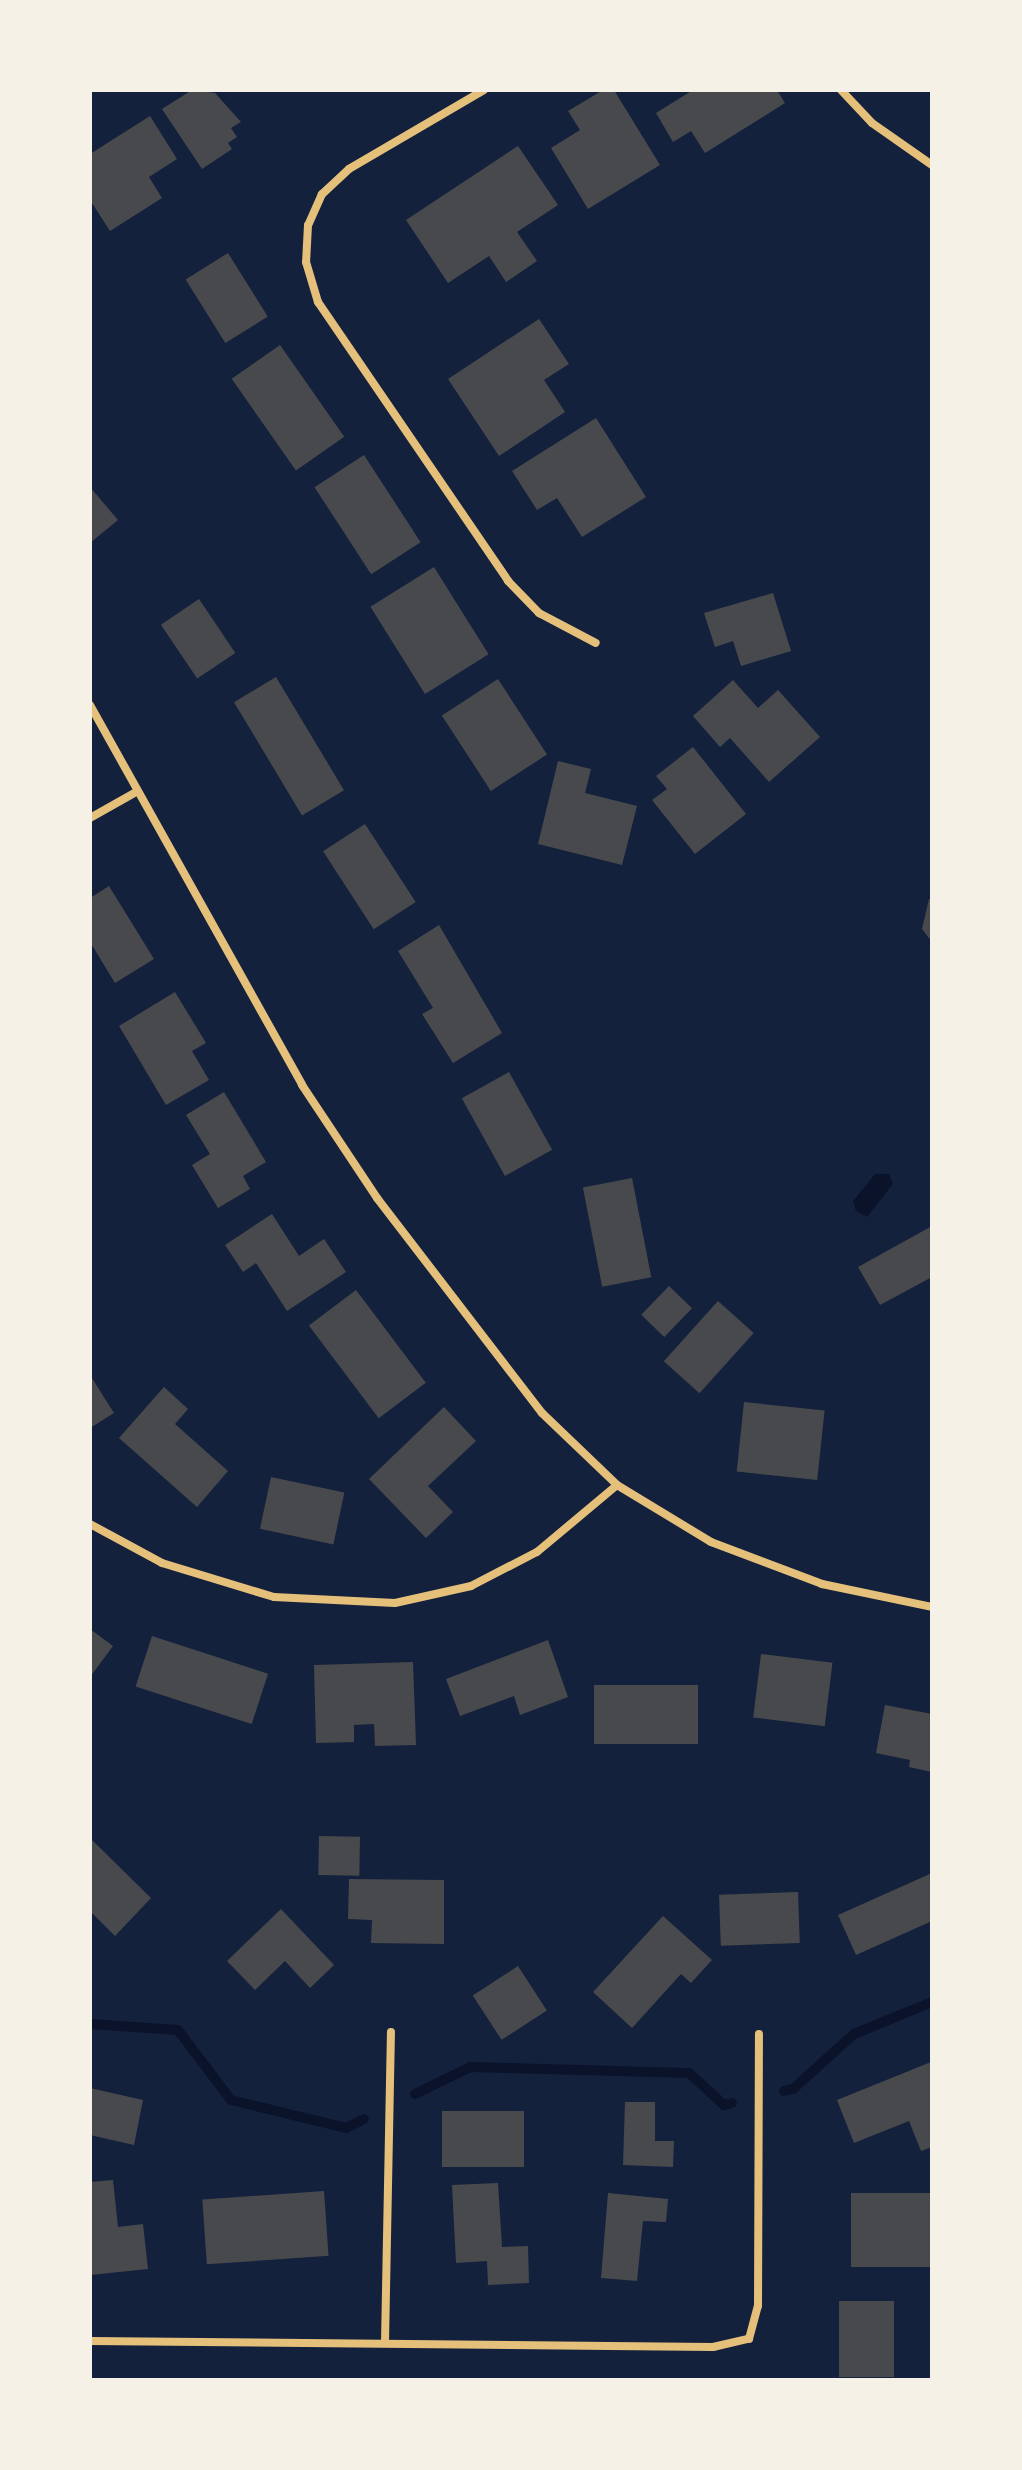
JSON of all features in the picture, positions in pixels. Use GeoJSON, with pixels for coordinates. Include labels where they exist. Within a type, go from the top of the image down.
{"type":"FeatureCollection","features":[{"type":"Feature","properties":{"kind":"street"},"geometry":{"type":"LineString","coordinates":[[484,90],[349,169],[322,194],[308,225],[306,262],[318,302],[372,375],[508,581],[539,613],[596,643]]}},
{"type":"Feature","properties":{"kind":"street"},"geometry":{"type":"LineString","coordinates":[[841,90],[872,123],[932,165]]}},
{"type":"Feature","properties":{"kind":"street"},"geometry":{"type":"LineString","coordinates":[[90,705],[302,1085],[377,1198],[542,1413],[617,1485],[711,1542],[822,1584],[932,1607]]}},
{"type":"Feature","properties":{"kind":"street"},"geometry":{"type":"LineString","coordinates":[[90,818],[136,792]]}},
{"type":"Feature","properties":{"kind":"street"},"geometry":{"type":"LineString","coordinates":[[90,1524],[162,1563],[274,1597],[395,1603],[471,1586],[537,1552],[617,1485]]}},
{"type":"Feature","properties":{"kind":"street"},"geometry":{"type":"LineString","coordinates":[[385,2342],[391,2032]]}},
{"type":"Feature","properties":{"kind":"street"},"geometry":{"type":"LineString","coordinates":[[90,2341],[713,2347],[749,2339],[758,2306],[759,2034]]}},
{"type":"Feature","properties":{"kind":"water"},"geometry":{"type":"Polygon","coordinates":[[[875,1174],[889,1174],[893,1184],[867,1217],[856,1211],[853,1201],[875,1174]]]}},
{"type":"Feature","properties":{"kind":"building"},"geometry":{"type":"Polygon","coordinates":[[[192,90],[215,93],[241,122],[231,128],[237,137],[228,143],[232,149],[202,169],[162,109],[192,90]]]}},
{"type":"Feature","properties":{"kind":"building"},"geometry":{"type":"Polygon","coordinates":[[[603,90],[614,90],[660,165],[588,209],[551,148],[580,130],[568,111],[603,90]]]}},
{"type":"Feature","properties":{"kind":"building"},"geometry":{"type":"Polygon","coordinates":[[[693,90],[777,90],[785,103],[705,153],[691,131],[673,142],[656,113],[693,90]]]}},
{"type":"Feature","properties":{"kind":"building"},"geometry":{"type":"Polygon","coordinates":[[[150,116],[177,159],[149,177],[162,198],[110,231],[90,200],[90,154],[150,116]]]}},
{"type":"Feature","properties":{"kind":"building"},"geometry":{"type":"Polygon","coordinates":[[[518,146],[558,205],[517,232],[537,261],[506,282],[489,256],[448,283],[406,220],[518,146]]]}},
{"type":"Feature","properties":{"kind":"building"},"geometry":{"type":"Polygon","coordinates":[[[228,253],[268,317],[225,343],[186,279],[228,253]]]}},
{"type":"Feature","properties":{"kind":"building"},"geometry":{"type":"Polygon","coordinates":[[[539,319],[569,364],[544,380],[565,412],[499,456],[448,379],[539,319]]]}},
{"type":"Feature","properties":{"kind":"building"},"geometry":{"type":"Polygon","coordinates":[[[280,345],[344,437],[296,471],[232,379],[280,345]]]}},
{"type":"Feature","properties":{"kind":"building"},"geometry":{"type":"Polygon","coordinates":[[[596,418],[646,497],[582,537],[557,498],[537,510],[512,471],[596,418]]]}},
{"type":"Feature","properties":{"kind":"building"},"geometry":{"type":"Polygon","coordinates":[[[364,455],[421,542],[371,574],[315,487],[364,455]]]}},
{"type":"Feature","properties":{"kind":"building"},"geometry":{"type":"Polygon","coordinates":[[[90,487],[118,520],[90,543],[90,487]]]}},
{"type":"Feature","properties":{"kind":"building"},"geometry":{"type":"Polygon","coordinates":[[[434,567],[489,654],[425,694],[370,607],[434,567]]]}},
{"type":"Feature","properties":{"kind":"building"},"geometry":{"type":"Polygon","coordinates":[[[773,593],[791,651],[741,666],[733,641],[715,647],[704,613],[773,593]]]}},
{"type":"Feature","properties":{"kind":"building"},"geometry":{"type":"Polygon","coordinates":[[[199,599],[235,653],[197,679],[161,625],[199,599]]]}},
{"type":"Feature","properties":{"kind":"building"},"geometry":{"type":"Polygon","coordinates":[[[276,677],[344,790],[302,815],[234,702],[276,677]]]}},
{"type":"Feature","properties":{"kind":"building"},"geometry":{"type":"Polygon","coordinates":[[[498,679],[547,754],[491,791],[442,715],[498,679]]]}},
{"type":"Feature","properties":{"kind":"building"},"geometry":{"type":"Polygon","coordinates":[[[733,680],[758,708],[778,690],[820,737],[769,782],[730,738],[720,747],[693,716],[733,680]]]}},
{"type":"Feature","properties":{"kind":"building"},"geometry":{"type":"Polygon","coordinates":[[[693,747],[746,814],[695,854],[652,800],[667,789],[656,776],[693,747]]]}},
{"type":"Feature","properties":{"kind":"building"},"geometry":{"type":"Polygon","coordinates":[[[558,761],[591,769],[585,793],[637,806],[622,865],[538,844],[558,761]]]}},
{"type":"Feature","properties":{"kind":"building"},"geometry":{"type":"Polygon","coordinates":[[[365,824],[416,902],[374,929],[323,851],[365,824]]]}},
{"type":"Feature","properties":{"kind":"building"},"geometry":{"type":"Polygon","coordinates":[[[109,886],[154,959],[115,983],[90,942],[90,898],[109,886]]]}},
{"type":"Feature","properties":{"kind":"building"},"geometry":{"type":"Polygon","coordinates":[[[929,899],[932,899],[932,942],[922,929],[929,899]]]}},
{"type":"Feature","properties":{"kind":"building"},"geometry":{"type":"Polygon","coordinates":[[[439,925],[502,1033],[453,1063],[422,1014],[433,1008],[398,951],[439,925]]]}},
{"type":"Feature","properties":{"kind":"building"},"geometry":{"type":"Polygon","coordinates":[[[175,992],[206,1043],[192,1051],[209,1080],[166,1105],[119,1026],[175,992]]]}},
{"type":"Feature","properties":{"kind":"building"},"geometry":{"type":"Polygon","coordinates":[[[509,1072],[552,1150],[505,1176],[462,1098],[509,1072]]]}},
{"type":"Feature","properties":{"kind":"building"},"geometry":{"type":"Polygon","coordinates":[[[224,1092],[266,1162],[243,1176],[250,1189],[218,1208],[192,1165],[210,1154],[186,1115],[224,1092]]]}},
{"type":"Feature","properties":{"kind":"building"},"geometry":{"type":"Polygon","coordinates":[[[632,1178],[651,1277],[602,1287],[583,1188],[632,1178]]]}},
{"type":"Feature","properties":{"kind":"building"},"geometry":{"type":"Polygon","coordinates":[[[272,1214],[299,1256],[324,1239],[346,1272],[287,1311],[256,1263],[243,1272],[225,1245],[272,1214]]]}},
{"type":"Feature","properties":{"kind":"building"},"geometry":{"type":"Polygon","coordinates":[[[932,1226],[932,1277],[880,1305],[858,1267],[932,1226]]]}},
{"type":"Feature","properties":{"kind":"building"},"geometry":{"type":"Polygon","coordinates":[[[669,1286],[692,1308],[664,1337],[641,1315],[669,1286]]]}},
{"type":"Feature","properties":{"kind":"building"},"geometry":{"type":"Polygon","coordinates":[[[356,1290],[426,1383],[379,1418],[309,1326],[356,1290]]]}},
{"type":"Feature","properties":{"kind":"building"},"geometry":{"type":"Polygon","coordinates":[[[718,1301],[754,1333],[699,1393],[664,1361],[718,1301]]]}},
{"type":"Feature","properties":{"kind":"building"},"geometry":{"type":"Polygon","coordinates":[[[90,1375],[114,1413],[90,1428],[90,1375]]]}},
{"type":"Feature","properties":{"kind":"building"},"geometry":{"type":"Polygon","coordinates":[[[164,1387],[188,1409],[175,1424],[228,1471],[197,1507],[119,1438],[164,1387]]]}},
{"type":"Feature","properties":{"kind":"building"},"geometry":{"type":"Polygon","coordinates":[[[744,1402],[825,1410],[817,1480],[737,1472],[744,1402]]]}},
{"type":"Feature","properties":{"kind":"building"},"geometry":{"type":"Polygon","coordinates":[[[444,1407],[476,1441],[428,1486],[453,1512],[426,1538],[369,1479],[444,1407]]]}},
{"type":"Feature","properties":{"kind":"building"},"geometry":{"type":"Polygon","coordinates":[[[271,1477],[344,1493],[333,1544],[260,1529],[271,1477]]]}},
{"type":"Feature","properties":{"kind":"building"},"geometry":{"type":"Polygon","coordinates":[[[90,1629],[113,1646],[90,1677],[90,1629]]]}},
{"type":"Feature","properties":{"kind":"building"},"geometry":{"type":"Polygon","coordinates":[[[152,1636],[268,1674],[252,1724],[136,1686],[152,1636]]]}},
{"type":"Feature","properties":{"kind":"building"},"geometry":{"type":"Polygon","coordinates":[[[548,1640],[568,1697],[520,1715],[514,1696],[460,1716],[446,1679],[548,1640]]]}},
{"type":"Feature","properties":{"kind":"building"},"geometry":{"type":"Polygon","coordinates":[[[761,1654],[832,1663],[825,1726],[753,1718],[761,1654]]]}},
{"type":"Feature","properties":{"kind":"building"},"geometry":{"type":"Polygon","coordinates":[[[413,1662],[416,1745],[375,1746],[374,1724],[354,1725],[354,1742],[316,1743],[314,1665],[413,1662]]]}},
{"type":"Feature","properties":{"kind":"building"},"geometry":{"type":"Polygon","coordinates":[[[594,1685],[698,1685],[698,1744],[594,1744],[594,1685]]]}},
{"type":"Feature","properties":{"kind":"building"},"geometry":{"type":"Polygon","coordinates":[[[885,1705],[932,1714],[932,1772],[909,1767],[910,1760],[876,1753],[885,1705]]]}},
{"type":"Feature","properties":{"kind":"building"},"geometry":{"type":"Polygon","coordinates":[[[319,1836],[360,1837],[359,1876],[318,1875],[319,1836]]]}},
{"type":"Feature","properties":{"kind":"building"},"geometry":{"type":"Polygon","coordinates":[[[90,1838],[151,1898],[115,1936],[90,1911],[90,1838]]]}},
{"type":"Feature","properties":{"kind":"building"},"geometry":{"type":"Polygon","coordinates":[[[932,1873],[932,1921],[856,1955],[838,1915],[932,1873]]]}},
{"type":"Feature","properties":{"kind":"building"},"geometry":{"type":"Polygon","coordinates":[[[349,1879],[444,1880],[444,1944],[371,1943],[372,1920],[348,1919],[349,1879]]]}},
{"type":"Feature","properties":{"kind":"building"},"geometry":{"type":"Polygon","coordinates":[[[798,1892],[800,1943],[721,1946],[719,1895],[798,1892]]]}},
{"type":"Feature","properties":{"kind":"building"},"geometry":{"type":"Polygon","coordinates":[[[281,1909],[334,1965],[310,1988],[285,1961],[255,1990],[227,1961],[281,1909]]]}},
{"type":"Feature","properties":{"kind":"building"},"geometry":{"type":"Polygon","coordinates":[[[663,1916],[712,1960],[691,1983],[681,1974],[632,2028],[593,1992],[663,1916]]]}},
{"type":"Feature","properties":{"kind":"building"},"geometry":{"type":"Polygon","coordinates":[[[518,1966],[547,2010],[502,2040],[473,1995],[518,1966]]]}},
{"type":"Feature","properties":{"kind":"building"},"geometry":{"type":"Polygon","coordinates":[[[931,2062],[932,2147],[921,2151],[909,2121],[854,2143],[837,2100],[931,2062]]]}},
{"type":"Feature","properties":{"kind":"building"},"geometry":{"type":"Polygon","coordinates":[[[90,2088],[143,2100],[134,2145],[90,2135],[90,2088]]]}},
{"type":"Feature","properties":{"kind":"building"},"geometry":{"type":"Polygon","coordinates":[[[625,2102],[655,2102],[655,2141],[674,2141],[673,2167],[623,2165],[625,2102]]]}},
{"type":"Feature","properties":{"kind":"building"},"geometry":{"type":"Polygon","coordinates":[[[442,2111],[524,2111],[524,2167],[442,2167],[442,2111]]]}},
{"type":"Feature","properties":{"kind":"building"},"geometry":{"type":"Polygon","coordinates":[[[113,2180],[118,2227],[143,2224],[148,2269],[90,2275],[90,2182],[113,2180]]]}},
{"type":"Feature","properties":{"kind":"building"},"geometry":{"type":"Polygon","coordinates":[[[498,2183],[502,2247],[528,2246],[529,2283],[488,2285],[487,2261],[456,2263],[452,2185],[498,2183]]]}},
{"type":"Feature","properties":{"kind":"building"},"geometry":{"type":"Polygon","coordinates":[[[324,2191],[329,2256],[207,2264],[202,2200],[324,2191]]]}},
{"type":"Feature","properties":{"kind":"building"},"geometry":{"type":"Polygon","coordinates":[[[608,2193],[668,2199],[666,2222],[643,2221],[637,2281],[601,2278],[608,2193]]]}},
{"type":"Feature","properties":{"kind":"building"},"geometry":{"type":"Polygon","coordinates":[[[851,2193],[932,2193],[932,2267],[851,2267],[851,2193]]]}},
{"type":"Feature","properties":{"kind":"building"},"geometry":{"type":"Polygon","coordinates":[[[839,2301],[894,2301],[894,2377],[839,2377],[839,2301]]]}},
{"type":"Feature","properties":{"kind":"waterway"},"geometry":{"type":"LineString","coordinates":[[784,2091],[793,2089],[854,2034],[932,2002]]}},
{"type":"Feature","properties":{"kind":"waterway"},"geometry":{"type":"LineString","coordinates":[[90,2024],[178,2030],[231,2100],[346,2128],[364,2119]]}},
{"type":"Feature","properties":{"kind":"waterway"},"geometry":{"type":"LineString","coordinates":[[415,2094],[470,2067],[689,2073],[724,2105],[732,2103]]}}]}
